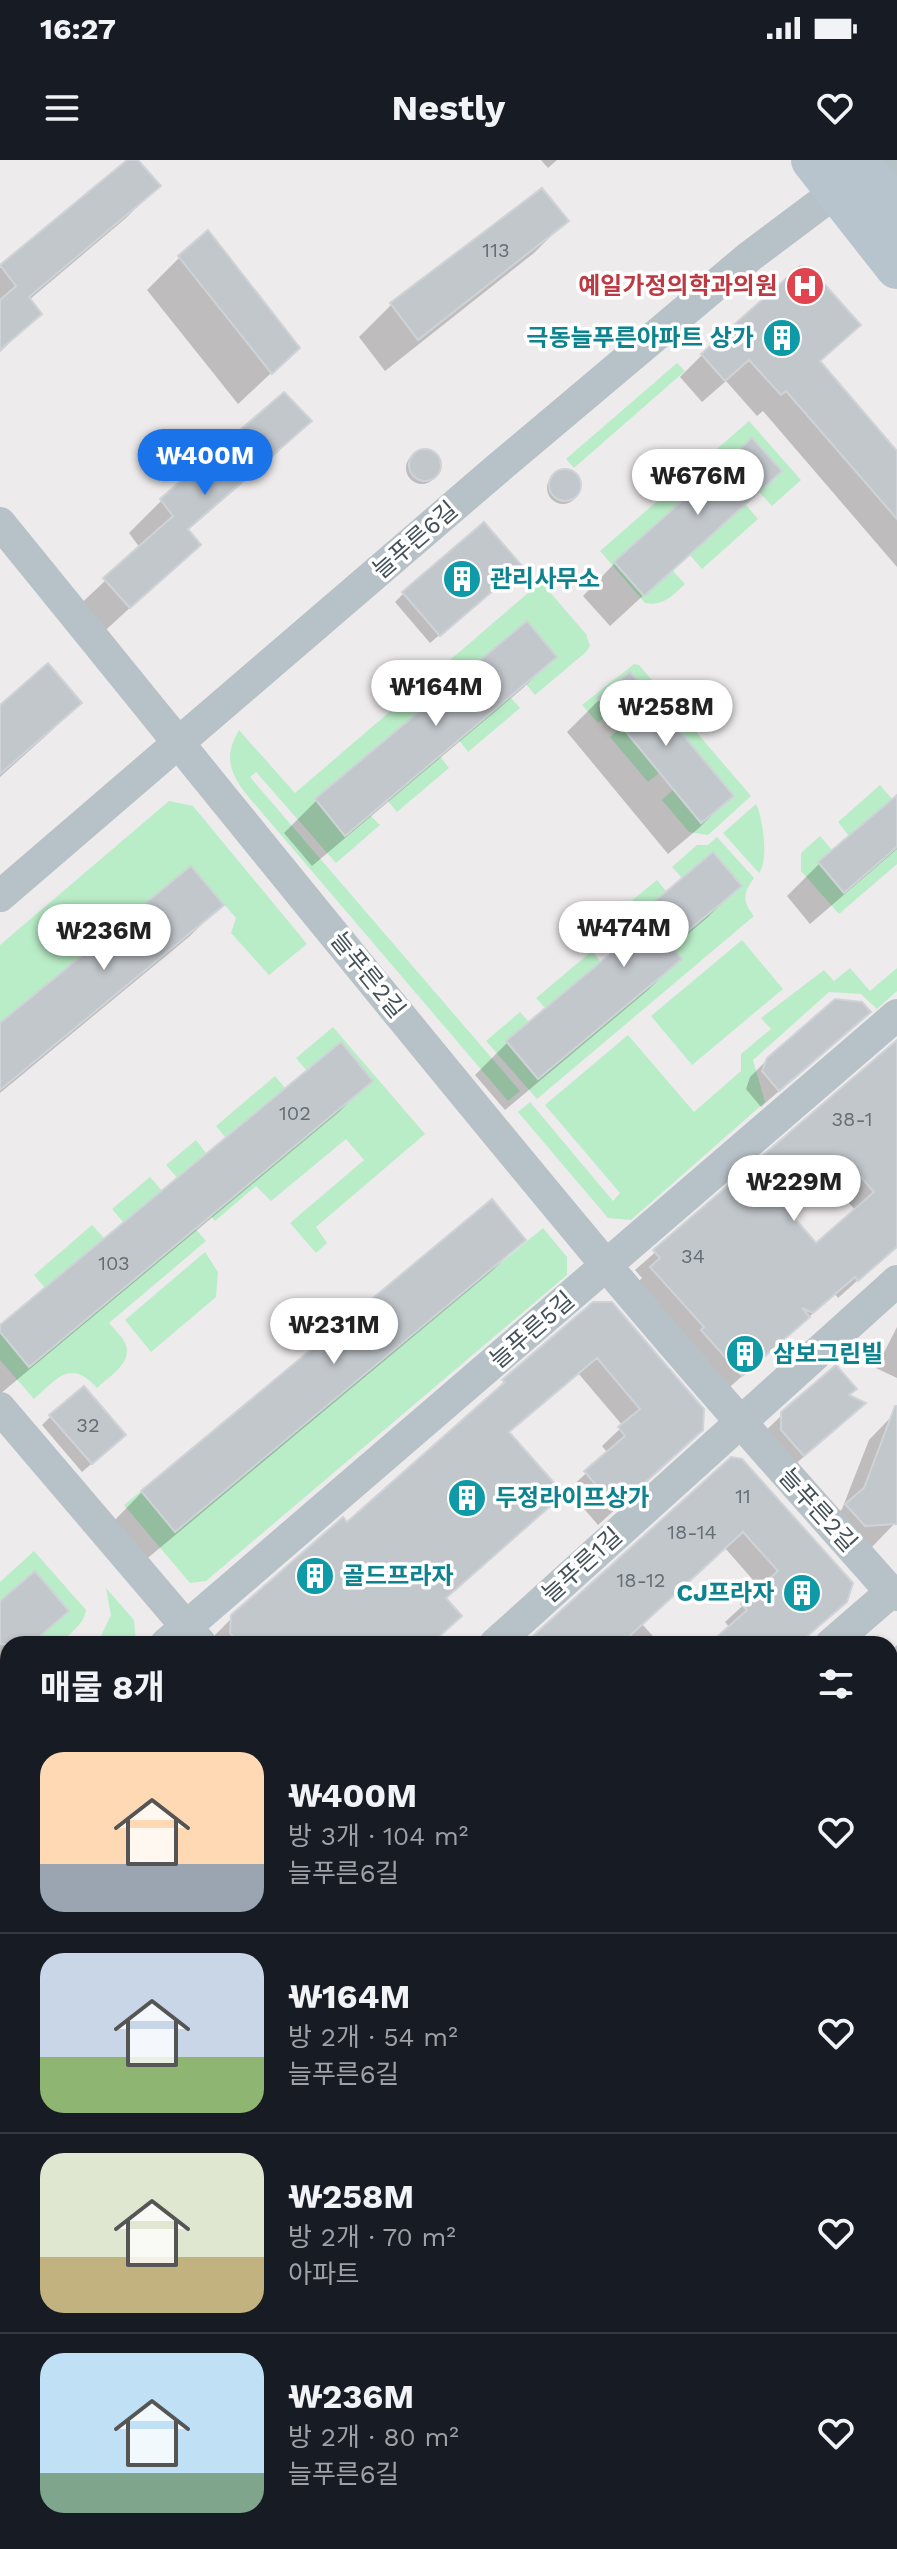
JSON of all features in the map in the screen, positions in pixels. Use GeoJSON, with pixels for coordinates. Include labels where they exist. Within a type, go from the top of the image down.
{"type":"FeatureCollection","features":[{"type":"Feature","properties":{"kind":"street"},"geometry":{"type":"LineString","coordinates":[[854,170],[897,212]]}},
{"type":"Feature","properties":{"kind":"street"},"geometry":{"type":"LineString","coordinates":[[854,170],[897,267]]}},
{"type":"Feature","properties":{"kind":"street","name":"늘푸른6길"},"geometry":{"type":"LineString","coordinates":[[0,896],[496,470],[854,170]]}},
{"type":"Feature","properties":{"kind":"street","name":"늘푸른2길"},"geometry":{"type":"LineString","coordinates":[[0,523],[607,1266],[740,1422],[895,1589]]}},
{"type":"Feature","properties":{"kind":"street","name":"늘푸른5길"},"geometry":{"type":"LineString","coordinates":[[186,1636],[897,1015]]}},
{"type":"Feature","properties":{"kind":"street"},"geometry":{"type":"LineString","coordinates":[[740,1422],[897,1281]]}},
{"type":"Feature","properties":{"kind":"street"},"geometry":{"type":"LineString","coordinates":[[0,1408],[182,1636]]}},
{"type":"Feature","properties":{"kind":"street","name":"늘푸른1길"},"geometry":{"type":"LineString","coordinates":[[504,1636],[740,1422]]}},
{"type":"Feature","properties":{"kind":"street"},"geometry":{"type":"LineString","coordinates":[[840,1636],[895,1589]]}},
{"type":"Feature","properties":{"kind":"street"},"geometry":{"type":"LineString","coordinates":[[869,1636],[895,1589]]}},
{"type":"Feature","properties":{"kind":"green space"},"geometry":{"type":"Polygon","coordinates":[[[677,363],[685,371],[574,468],[566,459],[677,363]]]}},
{"type":"Feature","properties":{"kind":"green space"},"geometry":{"type":"Polygon","coordinates":[[[749,421],[801,480],[772,506],[759,492],[781,471],[751,439],[614,562],[644,595],[672,570],[685,584],[662,602],[645,603],[600,551],[749,421]]]}},
{"type":"Feature","properties":{"kind":"green space"},"geometry":{"type":"Polygon","coordinates":[[[745,504],[758,519],[702,569],[689,554],[745,504]]]}},
{"type":"Feature","properties":{"kind":"green space"},"geometry":{"type":"Polygon","coordinates":[[[541,582],[586,634],[590,646],[586,652],[535,695],[526,684],[557,657],[527,621],[315,799],[345,835],[370,815],[380,825],[336,863],[256,772],[250,777],[520,1091],[508,1101],[246,794],[232,770],[230,756],[239,730],[295,793],[541,582]]]}},
{"type":"Feature","properties":{"kind":"green space"},"geometry":{"type":"Polygon","coordinates":[[[634,664],[639,665],[751,796],[708,835],[689,832],[662,800],[673,790],[701,823],[733,796],[631,672],[598,699],[610,713],[598,723],[582,705],[634,664]]]}},
{"type":"Feature","properties":{"kind":"green space"},"geometry":{"type":"Polygon","coordinates":[[[510,697],[520,708],[468,752],[459,740],[510,697]]]}},
{"type":"Feature","properties":{"kind":"green space"},"geometry":{"type":"Polygon","coordinates":[[[621,727],[659,773],[648,782],[610,737],[621,727]]]}},
{"type":"Feature","properties":{"kind":"green space"},"geometry":{"type":"Polygon","coordinates":[[[440,756],[449,768],[397,812],[387,800],[440,756]]]}},
{"type":"Feature","properties":{"kind":"green space"},"geometry":{"type":"Polygon","coordinates":[[[880,785],[892,799],[849,836],[838,822],[880,785]]]}},
{"type":"Feature","properties":{"kind":"green space"},"geometry":{"type":"Polygon","coordinates":[[[169,801],[193,806],[307,944],[269,975],[231,933],[236,918],[191,866],[0,1023],[0,945],[169,801]]]}},
{"type":"Feature","properties":{"kind":"green space"},"geometry":{"type":"Polygon","coordinates":[[[756,804],[764,839],[764,859],[759,873],[723,833],[756,804]]]}},
{"type":"Feature","properties":{"kind":"green space"},"geometry":{"type":"Polygon","coordinates":[[[820,836],[832,850],[818,863],[844,892],[897,847],[897,864],[839,914],[801,871],[801,853],[820,836]]]}},
{"type":"Feature","properties":{"kind":"green space"},"geometry":{"type":"Polygon","coordinates":[[[717,837],[754,878],[745,897],[754,916],[537,1099],[486,1041],[520,1012],[529,1022],[539,1079],[682,959],[671,945],[741,886],[713,853],[682,878],[672,867],[697,845],[708,845],[717,837]]]}},
{"type":"Feature","properties":{"kind":"green space"},"geometry":{"type":"Polygon","coordinates":[[[657,880],[666,891],[642,911],[650,921],[618,948],[608,936],[637,911],[630,902],[657,880]]]}},
{"type":"Feature","properties":{"kind":"green space"},"geometry":{"type":"Polygon","coordinates":[[[742,940],[783,989],[692,1065],[651,1016],[742,940]]]}},
{"type":"Feature","properties":{"kind":"green space"},"geometry":{"type":"Polygon","coordinates":[[[592,951],[601,962],[545,1008],[536,998],[592,951]]]}},
{"type":"Feature","properties":{"kind":"green space"},"geometry":{"type":"Polygon","coordinates":[[[850,968],[870,991],[897,968],[897,991],[877,1009],[861,994],[829,992],[753,1060],[765,1102],[631,1220],[608,1218],[518,1112],[530,1102],[613,1201],[620,1193],[545,1105],[628,1035],[694,1112],[741,1071],[741,1054],[771,1029],[761,1018],[824,970],[834,981],[850,968]]]}},
{"type":"Feature","properties":{"kind":"green space"},"geometry":{"type":"Polygon","coordinates":[[[333,1027],[425,1134],[316,1227],[327,1243],[316,1253],[290,1223],[364,1160],[346,1139],[271,1201],[256,1186],[215,1221],[166,1165],[196,1140],[206,1153],[181,1174],[213,1213],[373,1081],[341,1042],[306,1070],[296,1058],[333,1027]]]}},
{"type":"Feature","properties":{"kind":"green space"},"geometry":{"type":"Polygon","coordinates":[[[275,1076],[285,1088],[225,1137],[216,1126],[275,1076]]]}},
{"type":"Feature","properties":{"kind":"green space"},"geometry":{"type":"Polygon","coordinates":[[[150,1177],[206,1241],[109,1323],[123,1339],[127,1352],[113,1375],[97,1388],[79,1374],[64,1375],[34,1399],[0,1360],[0,1332],[30,1367],[188,1234],[156,1195],[123,1222],[112,1209],[150,1177]]]}},
{"type":"Feature","properties":{"kind":"green space"},"geometry":{"type":"Polygon","coordinates":[[[92,1225],[104,1238],[45,1288],[34,1275],[92,1225]]]}},
{"type":"Feature","properties":{"kind":"green space"},"geometry":{"type":"Polygon","coordinates":[[[543,1228],[567,1257],[567,1275],[206,1581],[190,1583],[124,1505],[141,1491],[176,1531],[543,1228]]]}},
{"type":"Feature","properties":{"kind":"green space"},"geometry":{"type":"Polygon","coordinates":[[[205,1252],[218,1272],[216,1297],[151,1352],[125,1320],[205,1252]]]}},
{"type":"Feature","properties":{"kind":"green space"},"geometry":{"type":"Polygon","coordinates":[[[34,1551],[86,1610],[85,1615],[67,1636],[40,1636],[69,1610],[35,1571],[0,1601],[0,1582],[34,1551]]]}},
{"type":"Feature","properties":{"kind":"green space"},"geometry":{"type":"Polygon","coordinates":[[[106,1588],[134,1620],[135,1636],[101,1636],[111,1615],[106,1588]]]}},
{"type":"Feature","properties":{"kind":"building"},"geometry":{"type":"Polygon","coordinates":[[[127,160],[138,160],[161,186],[29,297],[42,314],[0,350],[0,300],[16,286],[0,265],[127,160]]]}},
{"type":"Feature","properties":{"kind":"building"},"geometry":{"type":"Polygon","coordinates":[[[542,188],[569,221],[418,340],[390,303],[542,188]]]}},
{"type":"Feature","properties":{"kind":"building"},"geometry":{"type":"Polygon","coordinates":[[[208,230],[300,348],[272,374],[178,256],[208,230]]]}},
{"type":"Feature","properties":{"kind":"building","name":"극동늘푸른아파트 상가"},"geometry":{"type":"Polygon","coordinates":[[[800,266],[810,268],[861,325],[820,361],[897,451],[897,519],[786,391],[781,395],[749,360],[725,381],[701,354],[800,266]]]}},
{"type":"Feature","properties":{"kind":"building"},"geometry":{"type":"Polygon","coordinates":[[[284,392],[312,421],[188,529],[201,545],[130,608],[103,578],[173,516],[160,499],[284,392]]]}},
{"type":"Feature","properties":{"kind":"building"},"geometry":{"type":"Polygon","coordinates":[[[752,438],[782,471],[644,596],[614,562],[752,438]]]}},
{"type":"Feature","properties":{"kind":"building"},"geometry":{"type":"Polygon","coordinates":[[[425,449],[436,454],[441,465],[436,476],[425,481],[414,476],[409,465],[414,454],[425,449]]]}},
{"type":"Feature","properties":{"kind":"building"},"geometry":{"type":"Polygon","coordinates":[[[565,469],[576,474],[581,485],[576,496],[565,501],[554,496],[549,485],[554,474],[565,469]]]}},
{"type":"Feature","properties":{"kind":"building","name":"관리사무소"},"geometry":{"type":"Polygon","coordinates":[[[484,522],[522,566],[440,636],[402,592],[484,522]]]}},
{"type":"Feature","properties":{"kind":"building"},"geometry":{"type":"Polygon","coordinates":[[[527,621],[557,657],[345,836],[315,799],[527,621]]]}},
{"type":"Feature","properties":{"kind":"building"},"geometry":{"type":"Polygon","coordinates":[[[48,663],[82,703],[0,774],[0,705],[48,663]]]}},
{"type":"Feature","properties":{"kind":"building"},"geometry":{"type":"Polygon","coordinates":[[[630,672],[734,796],[701,823],[598,698],[630,672]]]}},
{"type":"Feature","properties":{"kind":"building"},"geometry":{"type":"Polygon","coordinates":[[[897,795],[897,847],[844,893],[818,862],[897,795]]]}},
{"type":"Feature","properties":{"kind":"building"},"geometry":{"type":"Polygon","coordinates":[[[713,852],[742,886],[671,945],[682,959],[538,1079],[506,1041],[650,921],[642,912],[713,852]]]}},
{"type":"Feature","properties":{"kind":"building"},"geometry":{"type":"Polygon","coordinates":[[[191,866],[224,905],[0,1090],[0,1023],[191,866]]]}},
{"type":"Feature","properties":{"kind":"building"},"geometry":{"type":"Polygon","coordinates":[[[835,999],[862,1002],[871,1012],[779,1091],[762,1071],[767,1058],[835,999]]]}},
{"type":"Feature","properties":{"kind":"building"},"geometry":{"type":"Polygon","coordinates":[[[897,1040],[897,1247],[858,1281],[855,1277],[813,1313],[802,1308],[810,1317],[742,1376],[701,1330],[704,1327],[650,1267],[660,1258],[653,1250],[897,1040]],[[843,1157],[785,1207],[816,1243],[874,1192],[843,1157]]]}},
{"type":"Feature","properties":{"kind":"building"},"geometry":{"type":"Polygon","coordinates":[[[341,1042],[373,1081],[29,1367],[0,1332],[0,1325],[341,1042]]]}},
{"type":"Feature","properties":{"kind":"building"},"geometry":{"type":"Polygon","coordinates":[[[492,1199],[526,1240],[175,1532],[141,1491],[492,1199]]]}},
{"type":"Feature","properties":{"kind":"building"},"geometry":{"type":"Polygon","coordinates":[[[593,1302],[612,1302],[704,1409],[703,1430],[616,1509],[584,1471],[625,1436],[618,1427],[640,1409],[597,1358],[509,1432],[564,1494],[446,1598],[462,1616],[440,1636],[233,1636],[230,1633],[231,1615],[343,1517],[347,1522],[505,1382],[502,1380],[593,1302]]]}},
{"type":"Feature","properties":{"kind":"building"},"geometry":{"type":"Polygon","coordinates":[[[836,1365],[857,1389],[849,1395],[866,1403],[804,1456],[781,1430],[781,1412],[836,1365]]]}},
{"type":"Feature","properties":{"kind":"building"},"geometry":{"type":"Polygon","coordinates":[[[84,1386],[126,1435],[92,1464],[49,1415],[84,1386]]]}},
{"type":"Feature","properties":{"kind":"building"},"geometry":{"type":"Polygon","coordinates":[[[895,1406],[897,1524],[865,1526],[845,1504],[864,1488],[895,1406]]]}},
{"type":"Feature","properties":{"kind":"building"},"geometry":{"type":"Polygon","coordinates":[[[731,1457],[742,1459],[853,1583],[847,1602],[807,1636],[718,1636],[747,1610],[741,1604],[778,1571],[743,1532],[630,1636],[533,1636],[731,1457]]]}},
{"type":"Feature","properties":{"kind":"building"},"geometry":{"type":"Polygon","coordinates":[[[35,1571],[69,1611],[40,1636],[0,1636],[0,1601],[35,1571]]]}},
{"type":"Feature","properties":{"kind":"place","name":"예일가정의학과의원"},"geometry":{"type":"Point","coordinates":[805,286]}},
{"type":"Feature","properties":{"kind":"place","name":"극동늘푸른아파트 상가"},"geometry":{"type":"Point","coordinates":[782,338]}},
{"type":"Feature","properties":{"kind":"place","name":"관리사무소"},"geometry":{"type":"Point","coordinates":[462,579]}},
{"type":"Feature","properties":{"kind":"place","name":"삼보그린빌"},"geometry":{"type":"Point","coordinates":[745,1354]}},
{"type":"Feature","properties":{"kind":"place","name":"두정라이프상가"},"geometry":{"type":"Point","coordinates":[467,1498]}},
{"type":"Feature","properties":{"kind":"place","name":"골드프라자"},"geometry":{"type":"Point","coordinates":[315,1576]}},
{"type":"Feature","properties":{"kind":"place","name":"CJ프라자"},"geometry":{"type":"Point","coordinates":[802,1593]}}]}
